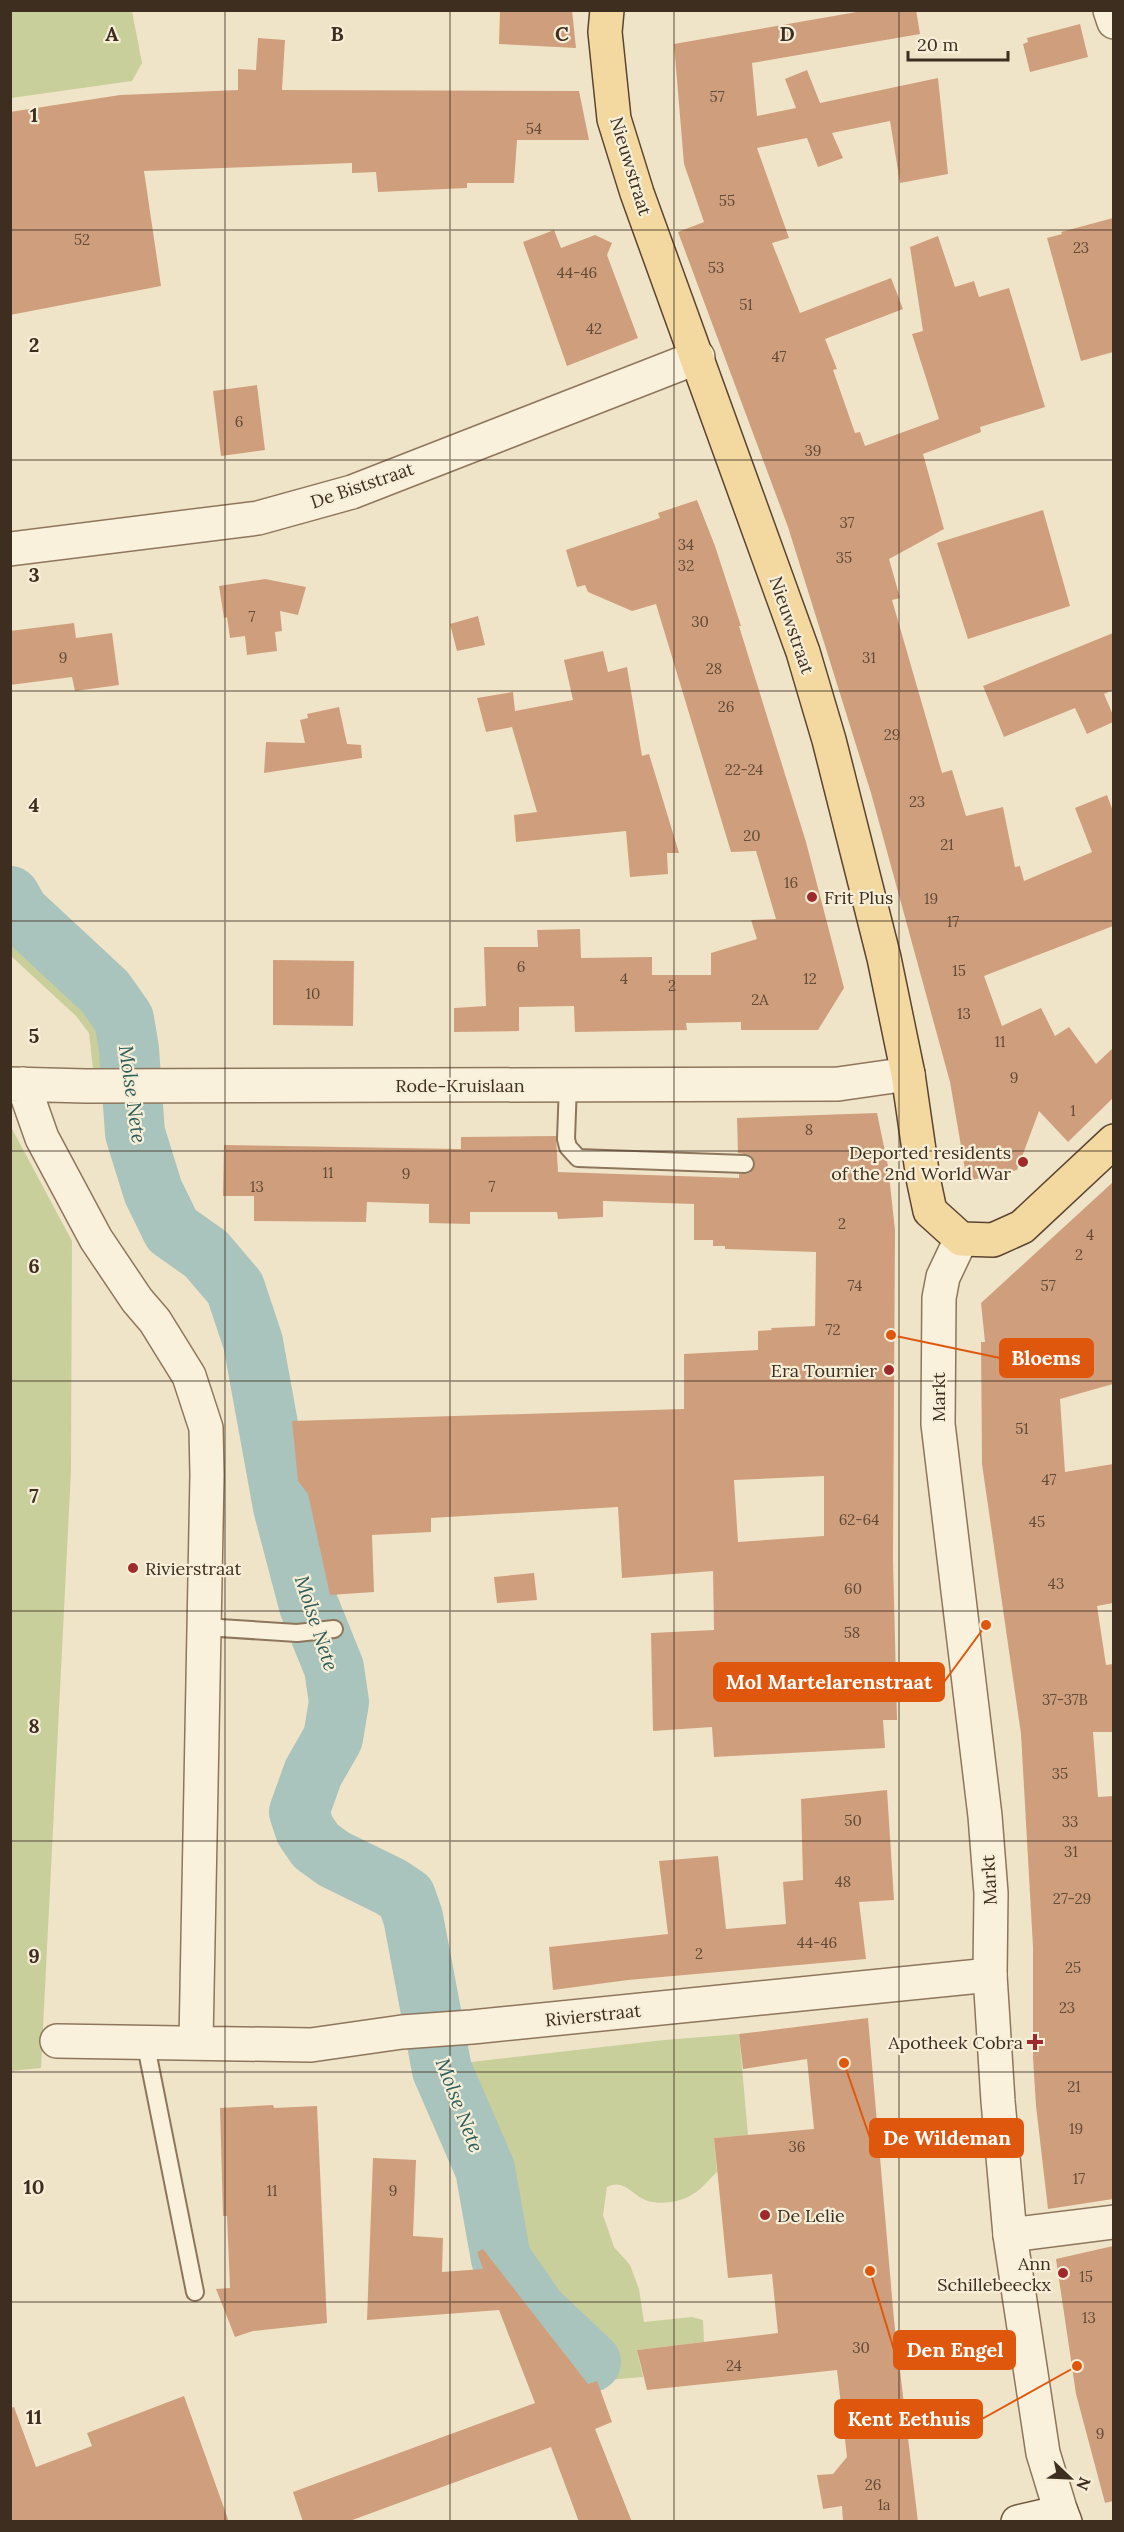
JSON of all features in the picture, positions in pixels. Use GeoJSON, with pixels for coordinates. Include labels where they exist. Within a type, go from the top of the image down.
{"type":"FeatureCollection","features":[{"type":"Feature","properties":{"kind":"main road","name":"Nieuwstraat"},"geometry":{"type":"LineString","coordinates":[[607,10],[605,32],[614,119],[637,193],[698,357],[802,652],[829,740],[884,958],[908,1074],[922,1178],[930,1211],[961,1239]]}},
{"type":"Feature","properties":{"kind":"main road"},"geometry":{"type":"LineString","coordinates":[[961,1239],[993,1240],[1022,1227],[1113,1141]]}},
{"type":"Feature","properties":{"kind":"street"},"geometry":{"type":"LineString","coordinates":[[1110,10],[1113,22]]}},
{"type":"Feature","properties":{"kind":"street","name":"De Biststraat"},"geometry":{"type":"LineString","coordinates":[[10,549],[258,518],[351,492],[698,357]]}},
{"type":"Feature","properties":{"kind":"street","name":"Rode-Kruislaan"},"geometry":{"type":"LineString","coordinates":[[17,1084],[150,1086],[838,1084],[908,1074]]}},
{"type":"Feature","properties":{"kind":"street"},"geometry":{"type":"LineString","coordinates":[[17,1084],[42,1138],[96,1239],[136,1300],[155,1321],[189,1376],[206,1428],[196,2043]]}},
{"type":"Feature","properties":{"kind":"street","name":"Markt"},"geometry":{"type":"LineString","coordinates":[[961,1239],[943,1277],[939,1298],[938,1424],[985,1816],[991,1893],[990,1975],[998,2101],[1011,2235],[1043,2453],[1063,2517]]}},
{"type":"Feature","properties":{"kind":"street","name":"Rivierstraat"},"geometry":{"type":"LineString","coordinates":[[57,2041],[311,2045],[414,2032],[990,1975]]}},
{"type":"Feature","properties":{"kind":"street"},"geometry":{"type":"LineString","coordinates":[[1011,2235],[1113,2222]]}},
{"type":"Feature","properties":{"kind":"street"},"geometry":{"type":"LineString","coordinates":[[1018,2522],[1063,2517]]}},
{"type":"Feature","properties":{"kind":"lane"},"geometry":{"type":"LineString","coordinates":[[567,1084],[566,1139],[568,1147],[578,1158],[745,1164]]}},
{"type":"Feature","properties":{"kind":"lane"},"geometry":{"type":"LineString","coordinates":[[204,1627],[297,1633],[334,1629]]}},
{"type":"Feature","properties":{"kind":"lane"},"geometry":{"type":"LineString","coordinates":[[145,2041],[195,2292]]}},
{"type":"Feature","properties":{"kind":"green space"},"geometry":{"type":"Polygon","coordinates":[[[10,11],[132,11],[142,63],[132,81],[11,98],[10,11]]]}},
{"type":"Feature","properties":{"kind":"green space"},"geometry":{"type":"Polygon","coordinates":[[[11,896],[19,912],[105,992],[124,1019],[130,1067],[93,1069],[89,1033],[76,1016],[11,956],[11,896]]]}},
{"type":"Feature","properties":{"kind":"green space"},"geometry":{"type":"Polygon","coordinates":[[[10,1125],[72,1241],[71,1471],[41,2068],[11,2071],[10,1125]]]}},
{"type":"Feature","properties":{"kind":"green space"},"geometry":{"type":"Polygon","coordinates":[[[739,2034],[748,2135],[714,2138],[717,2172],[688,2197],[659,2203],[642,2199],[624,2186],[613,2185],[607,2187],[603,2215],[614,2247],[630,2265],[639,2289],[644,2322],[692,2317],[703,2320],[704,2342],[637,2350],[643,2377],[608,2380],[593,2349],[547,2307],[511,2257],[494,2176],[454,2064],[664,2040],[739,2034]]]}},
{"type":"Feature","properties":{"kind":"building"},"geometry":{"type":"Polygon","coordinates":[[[500,10],[572,10],[576,48],[499,44],[500,10]]]}},
{"type":"Feature","properties":{"kind":"building"},"geometry":{"type":"Polygon","coordinates":[[[868,10],[916,10],[920,34],[752,63],[757,116],[796,108],[785,79],[807,70],[820,103],[938,78],[948,174],[900,183],[890,121],[832,133],[843,158],[818,167],[807,138],[757,148],[789,238],[772,243],[800,313],[891,278],[903,309],[825,339],[837,369],[833,370],[855,433],[860,432],[865,446],[939,419],[912,334],[923,331],[910,247],[938,236],[955,287],[974,281],[979,297],[1009,288],[1045,407],[980,427],[981,432],[923,454],[944,529],[889,559],[900,598],[892,600],[942,773],[952,770],[966,816],[1003,807],[1015,867],[1020,866],[1024,881],[1092,852],[1075,808],[1107,795],[1113,811],[1113,926],[984,976],[1002,1026],[1041,1008],[1055,1036],[1069,1027],[1096,1064],[1113,1048],[1113,1098],[1068,1142],[1039,1111],[1017,1170],[967,1181],[950,1082],[871,793],[788,527],[678,232],[704,222],[684,164],[674,44],[868,10]]]}},
{"type":"Feature","properties":{"kind":"building"},"geometry":{"type":"Polygon","coordinates":[[[1080,24],[1088,57],[1030,72],[1023,44],[1028,42],[1027,38],[1080,24]]]}},
{"type":"Feature","properties":{"kind":"building"},"geometry":{"type":"Polygon","coordinates":[[[258,38],[285,40],[282,90],[579,91],[589,140],[517,140],[514,183],[467,183],[467,188],[378,192],[376,172],[352,173],[352,163],[144,171],[161,286],[10,315],[10,112],[120,95],[238,90],[238,69],[256,70],[258,38]]]}},
{"type":"Feature","properties":{"kind":"building"},"geometry":{"type":"Polygon","coordinates":[[[1113,218],[1113,352],[1081,361],[1047,238],[1113,218]]]}},
{"type":"Feature","properties":{"kind":"building"},"geometry":{"type":"Polygon","coordinates":[[[554,230],[561,248],[595,235],[612,243],[607,255],[638,338],[567,366],[523,242],[554,230]]]}},
{"type":"Feature","properties":{"kind":"building"},"geometry":{"type":"Polygon","coordinates":[[[257,385],[265,450],[221,456],[213,391],[257,385]]]}},
{"type":"Feature","properties":{"kind":"building"},"geometry":{"type":"Polygon","coordinates":[[[697,500],[715,546],[741,626],[739,626],[806,842],[844,988],[818,1030],[741,1030],[741,1022],[686,1023],[687,1030],[575,1032],[574,1006],[519,1007],[519,1031],[454,1032],[454,1008],[486,1006],[484,947],[538,947],[537,930],[580,929],[581,958],[652,957],[652,975],[711,975],[711,953],[757,939],[751,920],[776,919],[756,851],[731,852],[656,604],[632,611],[588,592],[585,585],[577,587],[566,550],[660,518],[658,513],[697,500]]]}},
{"type":"Feature","properties":{"kind":"building"},"geometry":{"type":"Polygon","coordinates":[[[1043,510],[1070,606],[968,639],[937,543],[1043,510]]]}},
{"type":"Feature","properties":{"kind":"building"},"geometry":{"type":"Polygon","coordinates":[[[265,579],[306,587],[298,615],[280,611],[282,631],[275,632],[277,651],[247,655],[245,636],[230,638],[219,586],[265,579]]]}},
{"type":"Feature","properties":{"kind":"building"},"geometry":{"type":"Polygon","coordinates":[[[478,616],[485,645],[457,651],[450,624],[478,616]]]}},
{"type":"Feature","properties":{"kind":"building"},"geometry":{"type":"Polygon","coordinates":[[[74,623],[76,638],[112,633],[119,685],[75,691],[72,677],[10,685],[10,631],[74,623]]]}},
{"type":"Feature","properties":{"kind":"building"},"geometry":{"type":"Polygon","coordinates":[[[1113,633],[1113,690],[1104,694],[1113,715],[1113,722],[1087,734],[1075,708],[1004,737],[983,686],[1113,633]]]}},
{"type":"Feature","properties":{"kind":"building"},"geometry":{"type":"Polygon","coordinates":[[[603,651],[608,672],[627,667],[642,756],[649,754],[679,853],[667,853],[668,874],[630,877],[626,831],[516,842],[514,815],[537,812],[512,727],[486,732],[477,698],[513,692],[515,711],[573,700],[564,660],[603,651]]]}},
{"type":"Feature","properties":{"kind":"building"},"geometry":{"type":"Polygon","coordinates":[[[339,707],[347,744],[361,745],[362,758],[264,773],[266,742],[305,743],[300,720],[308,718],[307,714],[339,707]]]}},
{"type":"Feature","properties":{"kind":"building"},"geometry":{"type":"Polygon","coordinates":[[[273,960],[354,961],[353,1026],[273,1025],[273,960]]]}},
{"type":"Feature","properties":{"kind":"building"},"geometry":{"type":"Polygon","coordinates":[[[877,1113],[888,1166],[895,1230],[893,1560],[897,1720],[883,1720],[885,1748],[714,1757],[712,1727],[653,1731],[651,1633],[714,1630],[713,1571],[622,1578],[618,1507],[431,1518],[431,1532],[372,1535],[374,1592],[330,1595],[308,1494],[298,1481],[292,1421],[684,1409],[684,1354],[758,1350],[758,1331],[772,1330],[771,1328],[815,1326],[816,1252],[725,1249],[725,1246],[713,1246],[713,1240],[694,1240],[694,1204],[603,1201],[603,1217],[558,1219],[557,1212],[470,1212],[470,1224],[429,1223],[429,1204],[367,1202],[366,1222],[254,1221],[254,1196],[223,1196],[224,1145],[461,1149],[461,1137],[556,1136],[558,1172],[739,1178],[739,1174],[750,1173],[755,1164],[750,1155],[738,1153],[737,1118],[877,1113]],[[824,1476],[734,1480],[738,1542],[824,1536],[824,1476]]]}},
{"type":"Feature","properties":{"kind":"building"},"geometry":{"type":"Polygon","coordinates":[[[1113,1182],[1113,1384],[1060,1399],[1065,1472],[1113,1464],[1113,1603],[1097,1606],[1106,1665],[1113,1664],[1113,1732],[1093,1732],[1098,1797],[1113,1796],[1113,2199],[1048,2209],[1033,2058],[1033,1947],[1021,1734],[982,1464],[981,1342],[985,1342],[981,1303],[1113,1182]]]}},
{"type":"Feature","properties":{"kind":"building"},"geometry":{"type":"Polygon","coordinates":[[[534,1573],[537,1600],[497,1603],[494,1577],[534,1573]]]}},
{"type":"Feature","properties":{"kind":"building"},"geometry":{"type":"Polygon","coordinates":[[[887,1790],[894,1900],[859,1902],[866,1959],[628,1980],[553,1990],[549,1947],[668,1934],[659,1861],[718,1856],[726,1929],[786,1924],[783,1882],[803,1880],[801,1799],[887,1790]]]}},
{"type":"Feature","properties":{"kind":"building"},"geometry":{"type":"Polygon","coordinates":[[[868,2018],[894,2320],[918,2522],[843,2522],[842,2506],[823,2509],[817,2475],[833,2474],[847,2457],[837,2370],[647,2390],[637,2350],[778,2333],[772,2274],[728,2278],[714,2138],[814,2129],[807,2059],[743,2069],[739,2034],[868,2018]]]}},
{"type":"Feature","properties":{"kind":"building"},"geometry":{"type":"Polygon","coordinates":[[[273,2105],[274,2108],[317,2106],[327,2323],[253,2331],[235,2337],[216,2289],[230,2288],[227,2216],[223,2216],[220,2108],[273,2105]]]}},
{"type":"Feature","properties":{"kind":"building"},"geometry":{"type":"Polygon","coordinates":[[[373,2158],[416,2160],[413,2236],[443,2238],[442,2272],[483,2269],[477,2252],[483,2249],[588,2384],[597,2381],[612,2422],[595,2429],[632,2522],[579,2522],[551,2447],[347,2522],[303,2522],[293,2492],[535,2403],[499,2310],[367,2320],[373,2158]]]}},
{"type":"Feature","properties":{"kind":"building"},"geometry":{"type":"Polygon","coordinates":[[[1113,2246],[1113,2501],[1105,2503],[1076,2394],[1056,2259],[1113,2246]]]}},
{"type":"Feature","properties":{"kind":"building"},"geometry":{"type":"Polygon","coordinates":[[[184,2396],[229,2522],[10,2522],[10,2408],[14,2407],[36,2467],[92,2446],[87,2433],[184,2396]]]}},
{"type":"Feature","properties":{"kind":"waterway","name":"Molse Nete"},"geometry":{"type":"LineString","coordinates":[[10,896],[19,912],[105,992],[124,1019],[129,1049],[135,1133],[153,1191],[172,1230],[206,1254],[235,1288],[253,1342],[283,1507],[309,1606],[334,1668],[339,1702],[333,1738],[313,1773],[299,1812],[305,1830],[316,1846],[334,1859],[391,1887],[406,1897],[413,1917],[442,2070],[485,2169],[501,2259],[537,2311],[591,2362]]}},
{"type":"Feature","properties":{"kind":"place","name":"Frit Plus"},"geometry":{"type":"Point","coordinates":[812,897]}},
{"type":"Feature","properties":{"kind":"place","name":"Deported residents of the 2nd World War"},"geometry":{"type":"Point","coordinates":[1023,1162]}},
{"type":"Feature","properties":{"kind":"place","name":"Bloems"},"geometry":{"type":"Point","coordinates":[891,1335]}},
{"type":"Feature","properties":{"kind":"place","name":"Era Tournier"},"geometry":{"type":"Point","coordinates":[889,1370]}},
{"type":"Feature","properties":{"kind":"place","name":"Rivierstraat"},"geometry":{"type":"Point","coordinates":[133,1568]}},
{"type":"Feature","properties":{"kind":"place","name":"Mol Martelarenstraat"},"geometry":{"type":"Point","coordinates":[986,1625]}},
{"type":"Feature","properties":{"kind":"place","name":"Apotheek Cobra"},"geometry":{"type":"Point","coordinates":[1035,2042]}},
{"type":"Feature","properties":{"kind":"place","name":"De Wildeman"},"geometry":{"type":"Point","coordinates":[844,2063]}},
{"type":"Feature","properties":{"kind":"place","name":"De Lelie"},"geometry":{"type":"Point","coordinates":[765,2215]}},
{"type":"Feature","properties":{"kind":"place","name":"Den Engel"},"geometry":{"type":"Point","coordinates":[870,2271]}},
{"type":"Feature","properties":{"kind":"place","name":"Ann Schillebeeckx"},"geometry":{"type":"Point","coordinates":[1063,2273]}},
{"type":"Feature","properties":{"kind":"place","name":"Kent Eethuis"},"geometry":{"type":"Point","coordinates":[1077,2366]}}]}
